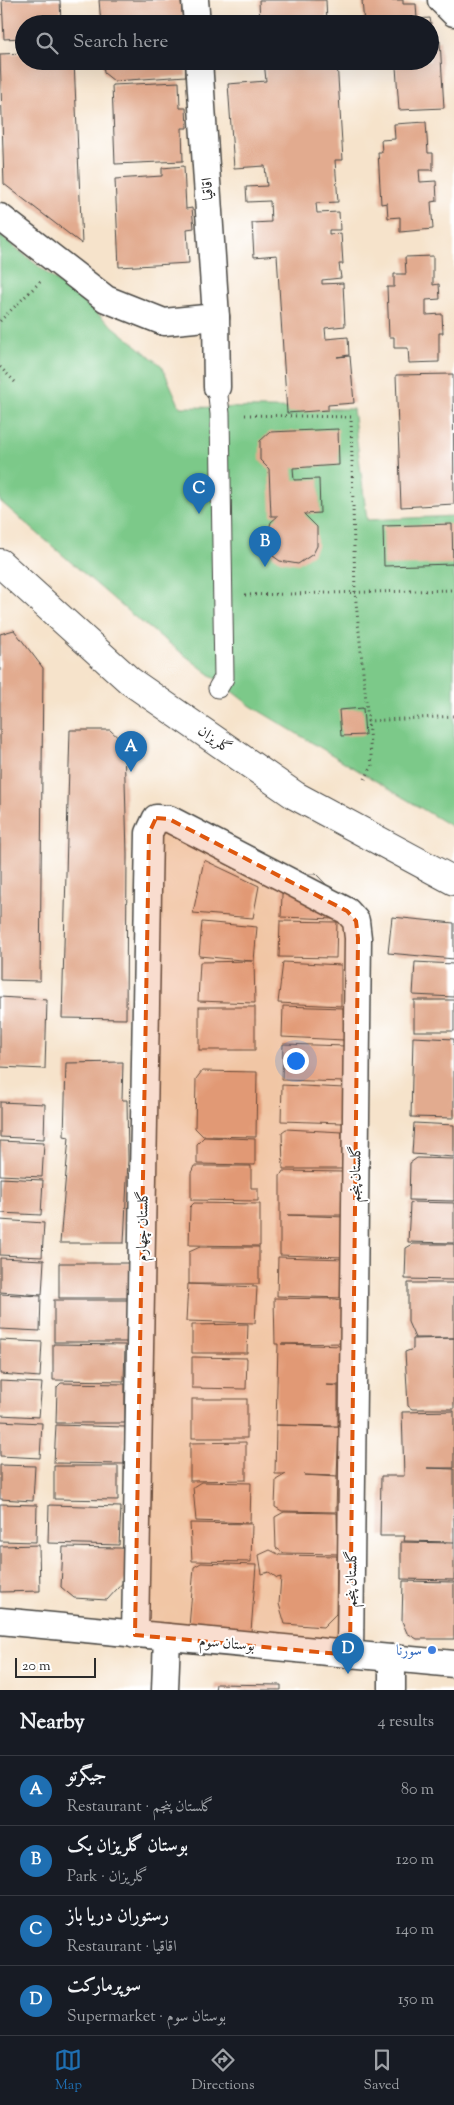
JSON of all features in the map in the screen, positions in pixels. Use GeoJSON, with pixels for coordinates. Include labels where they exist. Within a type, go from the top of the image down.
{"type":"FeatureCollection","features":[{"type":"Feature","properties":{"kind":"street"},"geometry":{"type":"LineString","coordinates":[[195,0],[196,15]]}},
{"type":"Feature","properties":{"kind":"street"},"geometry":{"type":"LineString","coordinates":[[441,0],[454,13]]}},
{"type":"Feature","properties":{"kind":"street","name":"اقاقیا"},"geometry":{"type":"LineString","coordinates":[[200,70],[216,317],[216,387]]}},
{"type":"Feature","properties":{"kind":"street"},"geometry":{"type":"LineString","coordinates":[[0,217],[106,299],[164,322],[216,317]]}},
{"type":"Feature","properties":{"kind":"street"},"geometry":{"type":"LineString","coordinates":[[216,387],[220,414],[224,678],[218,688]]}},
{"type":"Feature","properties":{"kind":"street","name":"گلریزان"},"geometry":{"type":"LineString","coordinates":[[0,563],[130,681],[296,796],[454,880]]}},
{"type":"Feature","properties":{"kind":"street","name":"گلستان چهارم"},"geometry":{"type":"LineString","coordinates":[[135,1635],[149,833],[156,818]]}},
{"type":"Feature","properties":{"kind":"street","name":"گلستان پنجم"},"geometry":{"type":"LineString","coordinates":[[156,818],[169,819],[346,911],[356,921],[358,938],[350,1655]]}},
{"type":"Feature","properties":{"kind":"street","name":"بوستان سوم"},"geometry":{"type":"LineString","coordinates":[[0,1621],[454,1664]]}},
{"type":"Feature","properties":{"kind":"street"},"geometry":{"type":"LineString","coordinates":[[165,1690],[167,1637]]}},
{"type":"Feature","properties":{"kind":"street"},"geometry":{"type":"LineString","coordinates":[[392,1658],[392,1690]]}},
{"type":"Feature","properties":{"kind":"path"},"geometry":{"type":"LineString","coordinates":[[0,321],[59,263]]}},
{"type":"Feature","properties":{"kind":"path"},"geometry":{"type":"LineString","coordinates":[[0,367],[16,383]]}},
{"type":"Feature","properties":{"kind":"path"},"geometry":{"type":"LineString","coordinates":[[245,415],[351,417],[356,592],[372,766],[365,779]]}},
{"type":"Feature","properties":{"kind":"path"},"geometry":{"type":"LineString","coordinates":[[222,596],[454,590]]}},
{"type":"Feature","properties":{"kind":"path"},"geometry":{"type":"LineString","coordinates":[[368,721],[454,716]]}},
{"type":"Feature","properties":{"kind":"highlighted area"},"geometry":{"type":"Polygon","coordinates":[[[156,818],[169,819],[347,911],[356,921],[358,938],[350,1655],[135,1635],[149,833],[156,818]]]}},
{"type":"Feature","properties":{"kind":"green space"},"geometry":{"type":"Polygon","coordinates":[[[0,235],[162,366],[180,407],[353,409],[367,520],[454,516],[454,828],[251,706],[131,614],[0,501],[0,235]]]}},
{"type":"Feature","properties":{"kind":"building"},"geometry":{"type":"Polygon","coordinates":[[[2,0],[60,0],[61,15],[15,15],[15,38],[4,39],[2,0]]]}},
{"type":"Feature","properties":{"kind":"building"},"geometry":{"type":"Polygon","coordinates":[[[99,0],[181,0],[182,15],[100,15],[99,0]]]}},
{"type":"Feature","properties":{"kind":"building"},"geometry":{"type":"Polygon","coordinates":[[[259,0],[326,0],[327,15],[260,15],[259,0]]]}},
{"type":"Feature","properties":{"kind":"building"},"geometry":{"type":"Polygon","coordinates":[[[362,0],[403,0],[403,4],[416,4],[417,15],[363,15],[362,0]]]}},
{"type":"Feature","properties":{"kind":"building"},"geometry":{"type":"Polygon","coordinates":[[[439,41],[444,108],[399,110],[396,70],[439,70],[439,41]]]}},
{"type":"Feature","properties":{"kind":"building"},"geometry":{"type":"Polygon","coordinates":[[[15,53],[15,70],[74,70],[82,244],[4,184],[0,54],[15,53]]]}},
{"type":"Feature","properties":{"kind":"building"},"geometry":{"type":"Polygon","coordinates":[[[104,70],[186,70],[186,76],[114,81],[104,73],[104,70]]]}},
{"type":"Feature","properties":{"kind":"building"},"geometry":{"type":"Polygon","coordinates":[[[265,70],[338,70],[343,160],[335,160],[338,202],[316,203],[317,213],[339,212],[340,230],[329,230],[329,234],[341,233],[343,264],[339,264],[341,278],[322,280],[322,284],[343,283],[345,326],[325,328],[326,339],[348,337],[349,355],[337,357],[350,356],[354,403],[328,405],[328,410],[287,413],[277,255],[254,257],[252,223],[271,222],[270,201],[247,202],[246,187],[267,186],[265,166],[234,168],[228,84],[266,81],[265,70]]]}},
{"type":"Feature","properties":{"kind":"building"},"geometry":{"type":"Polygon","coordinates":[[[179,82],[180,108],[186,108],[187,128],[182,128],[183,161],[115,164],[112,85],[179,82]]]}},
{"type":"Feature","properties":{"kind":"building"},"geometry":{"type":"Polygon","coordinates":[[[426,122],[428,153],[433,153],[433,170],[419,170],[420,182],[436,181],[437,201],[431,202],[433,229],[400,232],[400,217],[388,218],[387,203],[381,204],[378,152],[382,152],[381,140],[395,139],[394,124],[426,122]]]}},
{"type":"Feature","properties":{"kind":"building"},"geometry":{"type":"Polygon","coordinates":[[[184,166],[186,209],[192,208],[194,228],[187,229],[189,263],[119,267],[115,179],[162,176],[162,168],[184,166]]]}},
{"type":"Feature","properties":{"kind":"building"},"geometry":{"type":"Polygon","coordinates":[[[433,256],[433,285],[439,284],[440,299],[426,300],[426,315],[442,314],[443,333],[439,333],[439,362],[409,363],[408,348],[394,348],[394,337],[389,337],[387,287],[394,287],[394,274],[406,274],[405,257],[433,256]]]}},
{"type":"Feature","properties":{"kind":"building"},"geometry":{"type":"Polygon","coordinates":[[[453,374],[454,504],[401,507],[396,375],[453,374]]]}},
{"type":"Feature","properties":{"kind":"building"},"geometry":{"type":"Polygon","coordinates":[[[338,429],[339,465],[293,468],[294,480],[319,479],[320,513],[304,514],[317,527],[317,546],[313,554],[298,564],[280,561],[273,556],[266,540],[271,522],[278,516],[271,516],[269,469],[260,460],[260,441],[270,432],[338,429]]]}},
{"type":"Feature","properties":{"kind":"building"},"geometry":{"type":"Polygon","coordinates":[[[452,524],[453,564],[384,566],[383,526],[452,524]]]}},
{"type":"Feature","properties":{"kind":"building"},"geometry":{"type":"Polygon","coordinates":[[[14,630],[43,668],[40,981],[0,980],[0,634],[14,630]]]}},
{"type":"Feature","properties":{"kind":"building"},"geometry":{"type":"Polygon","coordinates":[[[363,708],[365,735],[341,736],[339,710],[363,708]]]}},
{"type":"Feature","properties":{"kind":"building"},"geometry":{"type":"Polygon","coordinates":[[[70,730],[110,730],[124,743],[127,854],[126,1019],[62,1018],[70,730]]]}},
{"type":"Feature","properties":{"kind":"building"},"geometry":{"type":"Polygon","coordinates":[[[204,860],[259,886],[253,918],[193,913],[204,860]]]}},
{"type":"Feature","properties":{"kind":"building"},"geometry":{"type":"Polygon","coordinates":[[[283,873],[316,874],[342,901],[335,919],[281,917],[283,873]]]}},
{"type":"Feature","properties":{"kind":"building"},"geometry":{"type":"Polygon","coordinates":[[[392,917],[454,923],[454,959],[388,953],[392,917]]]}},
{"type":"Feature","properties":{"kind":"building"},"geometry":{"type":"Polygon","coordinates":[[[280,921],[337,922],[336,958],[279,957],[280,921]]]}},
{"type":"Feature","properties":{"kind":"building"},"geometry":{"type":"Polygon","coordinates":[[[202,922],[257,927],[254,961],[255,1003],[198,1001],[200,962],[252,961],[199,956],[202,922]]]}},
{"type":"Feature","properties":{"kind":"building"},"geometry":{"type":"Polygon","coordinates":[[[283,962],[341,965],[341,1006],[278,1003],[283,962]]]}},
{"type":"Feature","properties":{"kind":"building"},"geometry":{"type":"Polygon","coordinates":[[[415,962],[454,964],[454,997],[413,995],[415,962]]]}},
{"type":"Feature","properties":{"kind":"building"},"geometry":{"type":"Polygon","coordinates":[[[0,997],[47,1000],[45,1069],[0,1067],[0,997]]]}},
{"type":"Feature","properties":{"kind":"building"},"geometry":{"type":"Polygon","coordinates":[[[414,1000],[454,1000],[454,1031],[414,1031],[414,1000]]]}},
{"type":"Feature","properties":{"kind":"building"},"geometry":{"type":"Polygon","coordinates":[[[283,1006],[343,1008],[344,1040],[282,1037],[283,1006]]]}},
{"type":"Feature","properties":{"kind":"building"},"geometry":{"type":"Polygon","coordinates":[[[199,1007],[255,1007],[255,1050],[199,1050],[199,1007]]]}},
{"type":"Feature","properties":{"kind":"building"},"geometry":{"type":"Polygon","coordinates":[[[413,1037],[454,1039],[454,1118],[411,1117],[413,1037]]]}},
{"type":"Feature","properties":{"kind":"building"},"geometry":{"type":"Polygon","coordinates":[[[283,1044],[345,1046],[344,1082],[282,1080],[283,1044]]]}},
{"type":"Feature","properties":{"kind":"building"},"geometry":{"type":"Polygon","coordinates":[[[123,1062],[122,1100],[127,1100],[128,1160],[124,1243],[60,1243],[69,1137],[64,1136],[66,1063],[123,1062]]]}},
{"type":"Feature","properties":{"kind":"building"},"geometry":{"type":"Polygon","coordinates":[[[202,1071],[257,1072],[256,1137],[203,1136],[195,1128],[196,1079],[202,1071]]]}},
{"type":"Feature","properties":{"kind":"building"},"geometry":{"type":"Polygon","coordinates":[[[282,1085],[344,1088],[343,1123],[281,1121],[282,1085]]]}},
{"type":"Feature","properties":{"kind":"building"},"geometry":{"type":"Polygon","coordinates":[[[0,1102],[45,1104],[44,1139],[0,1137],[0,1102]]]}},
{"type":"Feature","properties":{"kind":"building"},"geometry":{"type":"Polygon","coordinates":[[[414,1123],[454,1125],[454,1157],[412,1154],[414,1123]]]}},
{"type":"Feature","properties":{"kind":"building"},"geometry":{"type":"Polygon","coordinates":[[[286,1129],[342,1132],[342,1169],[283,1169],[282,1132],[286,1129]]]}},
{"type":"Feature","properties":{"kind":"building"},"geometry":{"type":"Polygon","coordinates":[[[204,1137],[255,1139],[255,1165],[197,1164],[197,1144],[204,1137]]]}},
{"type":"Feature","properties":{"kind":"building"},"geometry":{"type":"Polygon","coordinates":[[[0,1141],[44,1143],[42,1177],[0,1175],[0,1141]]]}},
{"type":"Feature","properties":{"kind":"building"},"geometry":{"type":"Polygon","coordinates":[[[417,1158],[454,1159],[454,1201],[409,1200],[410,1163],[417,1158]]]}},
{"type":"Feature","properties":{"kind":"building"},"geometry":{"type":"Polygon","coordinates":[[[194,1166],[251,1166],[251,1188],[258,1188],[258,1201],[191,1200],[191,1173],[194,1166]]]}},
{"type":"Feature","properties":{"kind":"building"},"geometry":{"type":"Polygon","coordinates":[[[283,1171],[344,1172],[343,1215],[287,1215],[345,1217],[344,1257],[280,1255],[280,1176],[283,1171]]]}},
{"type":"Feature","properties":{"kind":"building"},"geometry":{"type":"Polygon","coordinates":[[[0,1178],[43,1180],[41,1215],[0,1213],[0,1178]]]}},
{"type":"Feature","properties":{"kind":"building"},"geometry":{"type":"Polygon","coordinates":[[[413,1202],[454,1203],[454,1243],[408,1242],[410,1204],[413,1202]]]}},
{"type":"Feature","properties":{"kind":"building"},"geometry":{"type":"Polygon","coordinates":[[[194,1203],[260,1204],[260,1246],[189,1245],[190,1207],[194,1203]]]}},
{"type":"Feature","properties":{"kind":"building"},"geometry":{"type":"Polygon","coordinates":[[[0,1220],[44,1223],[42,1257],[0,1255],[0,1220]]]}},
{"type":"Feature","properties":{"kind":"building"},"geometry":{"type":"Polygon","coordinates":[[[413,1244],[454,1244],[454,1280],[405,1279],[406,1248],[413,1244]]]}},
{"type":"Feature","properties":{"kind":"building"},"geometry":{"type":"Polygon","coordinates":[[[200,1247],[259,1247],[259,1284],[189,1284],[189,1252],[200,1247]]]}},
{"type":"Feature","properties":{"kind":"building"},"geometry":{"type":"Polygon","coordinates":[[[278,1257],[345,1259],[344,1298],[277,1296],[278,1257]]]}},
{"type":"Feature","properties":{"kind":"building"},"geometry":{"type":"Polygon","coordinates":[[[0,1258],[44,1260],[42,1295],[0,1292],[0,1258]]]}},
{"type":"Feature","properties":{"kind":"building"},"geometry":{"type":"Polygon","coordinates":[[[59,1263],[131,1263],[131,1298],[59,1298],[59,1263]]]}},
{"type":"Feature","properties":{"kind":"building"},"geometry":{"type":"Polygon","coordinates":[[[408,1283],[454,1283],[454,1338],[415,1338],[408,1322],[408,1283]]]}},
{"type":"Feature","properties":{"kind":"building"},"geometry":{"type":"Polygon","coordinates":[[[188,1284],[257,1287],[255,1323],[186,1321],[188,1284]]]}},
{"type":"Feature","properties":{"kind":"building"},"geometry":{"type":"Polygon","coordinates":[[[0,1294],[41,1296],[40,1331],[0,1329],[0,1294]]]}},
{"type":"Feature","properties":{"kind":"building"},"geometry":{"type":"Polygon","coordinates":[[[274,1298],[336,1299],[343,1301],[344,1343],[281,1344],[343,1346],[343,1385],[326,1385],[338,1386],[338,1426],[276,1425],[278,1344],[275,1344],[274,1298]]]}},
{"type":"Feature","properties":{"kind":"building"},"geometry":{"type":"Polygon","coordinates":[[[54,1300],[132,1300],[132,1342],[54,1342],[54,1300]]]}},
{"type":"Feature","properties":{"kind":"building"},"geometry":{"type":"Polygon","coordinates":[[[248,1324],[247,1353],[192,1353],[192,1325],[248,1324]]]}},
{"type":"Feature","properties":{"kind":"building"},"geometry":{"type":"Polygon","coordinates":[[[454,1338],[454,1409],[412,1409],[408,1406],[405,1352],[413,1349],[413,1339],[454,1338]]]}},
{"type":"Feature","properties":{"kind":"building"},"geometry":{"type":"Polygon","coordinates":[[[0,1340],[42,1342],[40,1377],[0,1374],[0,1340]]]}},
{"type":"Feature","properties":{"kind":"building"},"geometry":{"type":"Polygon","coordinates":[[[53,1344],[125,1345],[124,1381],[53,1380],[53,1344]]]}},
{"type":"Feature","properties":{"kind":"building"},"geometry":{"type":"Polygon","coordinates":[[[192,1357],[247,1358],[246,1389],[192,1388],[192,1357]]]}},
{"type":"Feature","properties":{"kind":"building"},"geometry":{"type":"Polygon","coordinates":[[[0,1381],[42,1383],[39,1417],[0,1415],[0,1381]]]}},
{"type":"Feature","properties":{"kind":"building"},"geometry":{"type":"Polygon","coordinates":[[[61,1383],[125,1384],[125,1423],[56,1423],[57,1387],[61,1383]]]}},
{"type":"Feature","properties":{"kind":"building"},"geometry":{"type":"Polygon","coordinates":[[[192,1399],[247,1399],[247,1438],[192,1438],[192,1399]]]}},
{"type":"Feature","properties":{"kind":"building"},"geometry":{"type":"Polygon","coordinates":[[[454,1411],[454,1468],[427,1468],[454,1469],[454,1542],[404,1541],[405,1536],[380,1536],[381,1476],[404,1476],[402,1412],[454,1411]]]}},
{"type":"Feature","properties":{"kind":"building"},"geometry":{"type":"Polygon","coordinates":[[[0,1421],[42,1423],[40,1458],[0,1456],[0,1421]]]}},
{"type":"Feature","properties":{"kind":"building"},"geometry":{"type":"Polygon","coordinates":[[[56,1425],[125,1427],[124,1464],[54,1463],[56,1425]]]}},
{"type":"Feature","properties":{"kind":"building"},"geometry":{"type":"Polygon","coordinates":[[[276,1425],[339,1427],[337,1476],[304,1475],[337,1477],[336,1512],[282,1511],[275,1507],[276,1480],[286,1474],[275,1474],[276,1425]]]}},
{"type":"Feature","properties":{"kind":"building"},"geometry":{"type":"Polygon","coordinates":[[[246,1442],[246,1480],[190,1481],[190,1443],[246,1442]]]}},
{"type":"Feature","properties":{"kind":"building"},"geometry":{"type":"Polygon","coordinates":[[[0,1465],[35,1466],[33,1501],[0,1499],[0,1465]]]}},
{"type":"Feature","properties":{"kind":"building"},"geometry":{"type":"Polygon","coordinates":[[[54,1466],[118,1466],[118,1500],[54,1499],[54,1466]]]}},
{"type":"Feature","properties":{"kind":"building"},"geometry":{"type":"Polygon","coordinates":[[[201,1482],[251,1483],[250,1523],[196,1521],[193,1487],[201,1482]]]}},
{"type":"Feature","properties":{"kind":"building"},"geometry":{"type":"Polygon","coordinates":[[[0,1504],[37,1505],[36,1542],[0,1541],[0,1504]]]}},
{"type":"Feature","properties":{"kind":"building"},"geometry":{"type":"Polygon","coordinates":[[[49,1505],[121,1507],[119,1545],[48,1543],[49,1505]]]}},
{"type":"Feature","properties":{"kind":"building"},"geometry":{"type":"Polygon","coordinates":[[[284,1512],[337,1513],[338,1554],[284,1553],[276,1548],[275,1517],[284,1512]]]}},
{"type":"Feature","properties":{"kind":"building"},"geometry":{"type":"Polygon","coordinates":[[[190,1523],[252,1524],[251,1562],[192,1561],[190,1523]]]}},
{"type":"Feature","properties":{"kind":"building"},"geometry":{"type":"Polygon","coordinates":[[[401,1542],[454,1543],[454,1580],[401,1579],[401,1542]]]}},
{"type":"Feature","properties":{"kind":"building"},"geometry":{"type":"Polygon","coordinates":[[[39,1545],[40,1591],[0,1592],[0,1546],[39,1545]]]}},
{"type":"Feature","properties":{"kind":"building"},"geometry":{"type":"Polygon","coordinates":[[[63,1547],[121,1548],[129,1550],[127,1578],[107,1600],[74,1598],[61,1587],[63,1547]]]}},
{"type":"Feature","properties":{"kind":"building"},"geometry":{"type":"Polygon","coordinates":[[[270,1550],[280,1555],[337,1556],[336,1614],[323,1627],[285,1624],[279,1604],[281,1577],[277,1578],[269,1572],[262,1574],[259,1555],[270,1550]]]}},
{"type":"Feature","properties":{"kind":"building"},"geometry":{"type":"Polygon","coordinates":[[[201,1563],[256,1565],[251,1632],[189,1627],[194,1567],[201,1563]]]}},
{"type":"Feature","properties":{"kind":"building"},"geometry":{"type":"Polygon","coordinates":[[[403,1581],[454,1582],[454,1639],[417,1639],[407,1633],[402,1621],[403,1581]]]}},
{"type":"Feature","properties":{"kind":"building"},"geometry":{"type":"Polygon","coordinates":[[[216,1684],[281,1685],[281,1690],[215,1690],[216,1684]]]}},
{"type":"Feature","properties":{"kind":"place","name":"رستوران دریا باز"},"geometry":{"type":"Point","coordinates":[199,514]}},
{"type":"Feature","properties":{"kind":"place","name":"بوستان گلریزان یک"},"geometry":{"type":"Point","coordinates":[265,567]}},
{"type":"Feature","properties":{"kind":"place","name":"جیگرتو"},"geometry":{"type":"Point","coordinates":[131,772]}},
{"type":"Feature","properties":{"kind":"place","name":"سورنا"},"geometry":{"type":"Point","coordinates":[432,1650]}},
{"type":"Feature","properties":{"kind":"place","name":"سوپرمارکت"},"geometry":{"type":"Point","coordinates":[348,1674]}}]}
